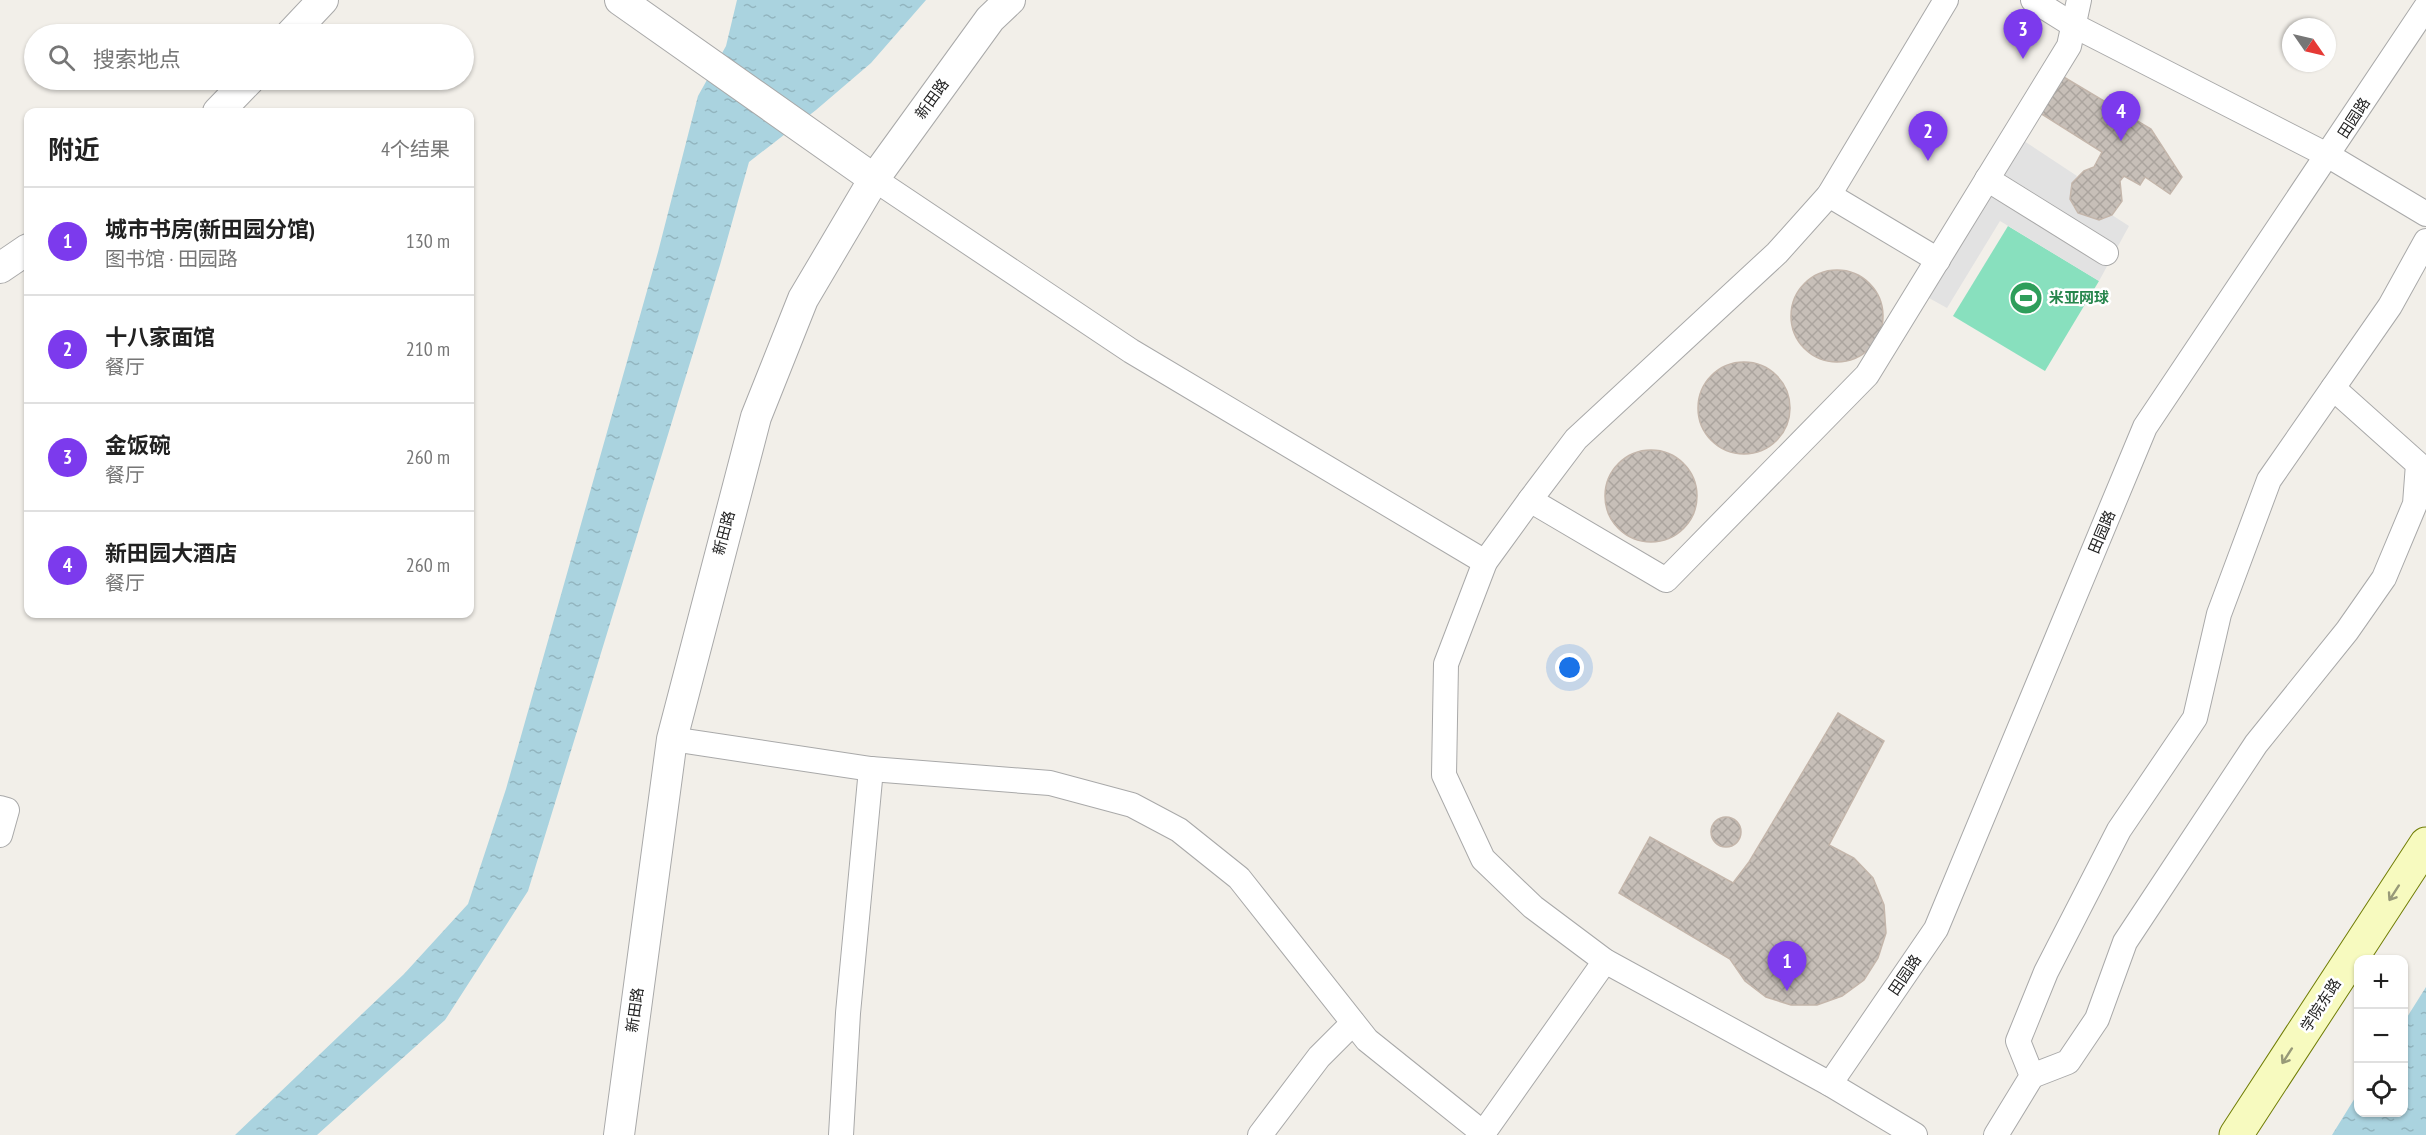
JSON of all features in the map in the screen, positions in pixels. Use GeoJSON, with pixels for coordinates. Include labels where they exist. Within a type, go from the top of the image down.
{"type":"FeatureCollection","features":[{"type":"Feature","properties":{"kind":"main road","name":"学院东路"},"geometry":{"type":"LineString","coordinates":[[2236,1135],[2426,844]]}},
{"type":"Feature","properties":{"kind":"main road"},"geometry":{"type":"LineString","coordinates":[[2379,955],[2426,883]]}},
{"type":"Feature","properties":{"kind":"main road","name":"学院东路"},"geometry":{"type":"LineString","coordinates":[[2261,1135],[2354,992]]}},
{"type":"Feature","properties":{"kind":"street"},"geometry":{"type":"LineString","coordinates":[[301,24],[324,0]]}},
{"type":"Feature","properties":{"kind":"street"},"geometry":{"type":"LineString","coordinates":[[620,0],[874,179],[1131,351],[1485,562]]}},
{"type":"Feature","properties":{"kind":"street","name":"新田路"},"geometry":{"type":"LineString","coordinates":[[619,1135],[672,739],[756,417],[803,299],[874,179],[990,19],[1010,0]]}},
{"type":"Feature","properties":{"kind":"street"},"geometry":{"type":"LineString","coordinates":[[1915,1135],[1830,1084],[1605,961],[1533,907],[1483,859],[1444,776],[1446,664],[1485,562],[1530,500],[1576,439],[1777,253],[1829,195],[1946,0]]}},
{"type":"Feature","properties":{"kind":"street"},"geometry":{"type":"LineString","coordinates":[[2033,0],[2073,25],[2329,156],[2426,214]]}},
{"type":"Feature","properties":{"kind":"street"},"geometry":{"type":"LineString","coordinates":[[1530,500],[1666,580],[1867,375],[2069,46],[2079,0]]}},
{"type":"Feature","properties":{"kind":"street","name":"田园路"},"geometry":{"type":"LineString","coordinates":[[1830,1084],[1936,929],[2145,427],[2329,156],[2426,7]]}},
{"type":"Feature","properties":{"kind":"street"},"geometry":{"type":"LineString","coordinates":[[222,108],[239,90]]}},
{"type":"Feature","properties":{"kind":"street"},"geometry":{"type":"LineString","coordinates":[[1988,179],[2106,253]]}},
{"type":"Feature","properties":{"kind":"street"},"geometry":{"type":"LineString","coordinates":[[1829,195],[1938,260]]}},
{"type":"Feature","properties":{"kind":"street"},"geometry":{"type":"LineString","coordinates":[[2032,1076],[2018,1041],[2046,972],[2119,830],[2195,718],[2219,614],[2269,480],[2390,306],[2426,241]]}},
{"type":"Feature","properties":{"kind":"street"},"geometry":{"type":"LineString","coordinates":[[0,268],[24,252]]}},
{"type":"Feature","properties":{"kind":"street"},"geometry":{"type":"LineString","coordinates":[[1996,1135],[2032,1076],[2068,1062],[2097,1018],[2125,942],[2137,923],[2256,744],[2347,631],[2384,578],[2415,504],[2418,464],[2333,388]]}},
{"type":"Feature","properties":{"kind":"street"},"geometry":{"type":"LineString","coordinates":[[672,739],[871,768],[1050,783],[1132,805],[1179,830],[1239,878],[1367,1040],[1483,1134],[1605,961]]}},
{"type":"Feature","properties":{"kind":"street"},"geometry":{"type":"LineString","coordinates":[[841,1135],[848,1013],[871,768]]}},
{"type":"Feature","properties":{"kind":"street"},"geometry":{"type":"LineString","coordinates":[[0,808],[7,810],[0,835]]}},
{"type":"Feature","properties":{"kind":"street"},"geometry":{"type":"LineString","coordinates":[[1260,1135],[1319,1057],[1353,1023]]}},
{"type":"Feature","properties":{"kind":"green space","name":"米亚网球"},"geometry":{"type":"Polygon","coordinates":[[[2008,226],[2099,281],[2045,371],[1953,316],[2008,226]]]}},
{"type":"Feature","properties":{"kind":"shaded area"},"geometry":{"type":"Polygon","coordinates":[[[2024,141],[2077,176],[2070,193],[2072,204],[2078,213],[2099,220],[2112,215],[2129,226],[2099,281],[2000,221],[1947,308],[1929,298],[2024,141]]]}},
{"type":"Feature","properties":{"kind":"water"},"geometry":{"type":"Polygon","coordinates":[[[737,0],[926,0],[871,63],[816,110],[749,162],[720,265],[528,891],[445,1020],[317,1135],[235,1135],[404,974],[468,904],[506,789],[658,252],[698,96],[726,46],[737,0]]]}},
{"type":"Feature","properties":{"kind":"water"},"geometry":{"type":"Polygon","coordinates":[[[2426,987],[2426,1135],[2332,1135],[2354,1099],[2354,1117],[2408,1117],[2408,1016],[2426,987]]]}},
{"type":"Feature","properties":{"kind":"building"},"geometry":{"type":"Polygon","coordinates":[[[2062,76],[2151,129],[2182,177],[2170,194],[2145,177],[2140,185],[2124,176],[2120,181],[2122,201],[2112,215],[2099,220],[2078,213],[2070,199],[2072,183],[2084,171],[2094,167],[2102,152],[2040,113],[2062,76]]]}},
{"type":"Feature","properties":{"kind":"building"},"geometry":{"type":"Polygon","coordinates":[[[1837,270],[1855,273],[1870,283],[1880,298],[1883,316],[1880,334],[1870,349],[1855,359],[1837,362],[1819,359],[1804,349],[1794,334],[1791,316],[1794,298],[1804,283],[1819,273],[1837,270]]]}},
{"type":"Feature","properties":{"kind":"building"},"geometry":{"type":"Polygon","coordinates":[[[1744,362],[1762,365],[1777,375],[1787,390],[1790,408],[1787,426],[1777,441],[1762,451],[1744,454],[1726,451],[1711,441],[1701,426],[1698,408],[1701,390],[1711,375],[1726,365],[1744,362]]]}},
{"type":"Feature","properties":{"kind":"building"},"geometry":{"type":"Polygon","coordinates":[[[1651,450],[1669,453],[1684,463],[1694,478],[1697,496],[1694,514],[1684,529],[1669,539],[1651,542],[1633,539],[1618,529],[1608,514],[1605,496],[1608,478],[1618,463],[1633,453],[1651,450]]]}},
{"type":"Feature","properties":{"kind":"building"},"geometry":{"type":"Polygon","coordinates":[[[1838,713],[1884,741],[1829,845],[1854,858],[1873,878],[1884,905],[1886,933],[1878,958],[1864,980],[1842,996],[1817,1005],[1791,1005],[1766,997],[1745,981],[1730,959],[1619,893],[1650,837],[1733,883],[1749,862],[1838,713]]]}},
{"type":"Feature","properties":{"kind":"building"},"geometry":{"type":"Polygon","coordinates":[[[1726,817],[1737,821],[1741,832],[1737,843],[1726,847],[1715,843],[1711,832],[1715,821],[1726,817]]]}},
{"type":"Feature","properties":{"kind":"place","name":"金饭碗"},"geometry":{"type":"Point","coordinates":[2023,59]}},
{"type":"Feature","properties":{"kind":"place","name":"新田园大酒店"},"geometry":{"type":"Point","coordinates":[2121,141]}},
{"type":"Feature","properties":{"kind":"place","name":"十八家面馆"},"geometry":{"type":"Point","coordinates":[1928,161]}},
{"type":"Feature","properties":{"kind":"place","name":"米亚网球"},"geometry":{"type":"Point","coordinates":[2026,298]}},
{"type":"Feature","properties":{"kind":"place","name":"城市书房(新田园分馆)"},"geometry":{"type":"Point","coordinates":[1787,991]}}]}
